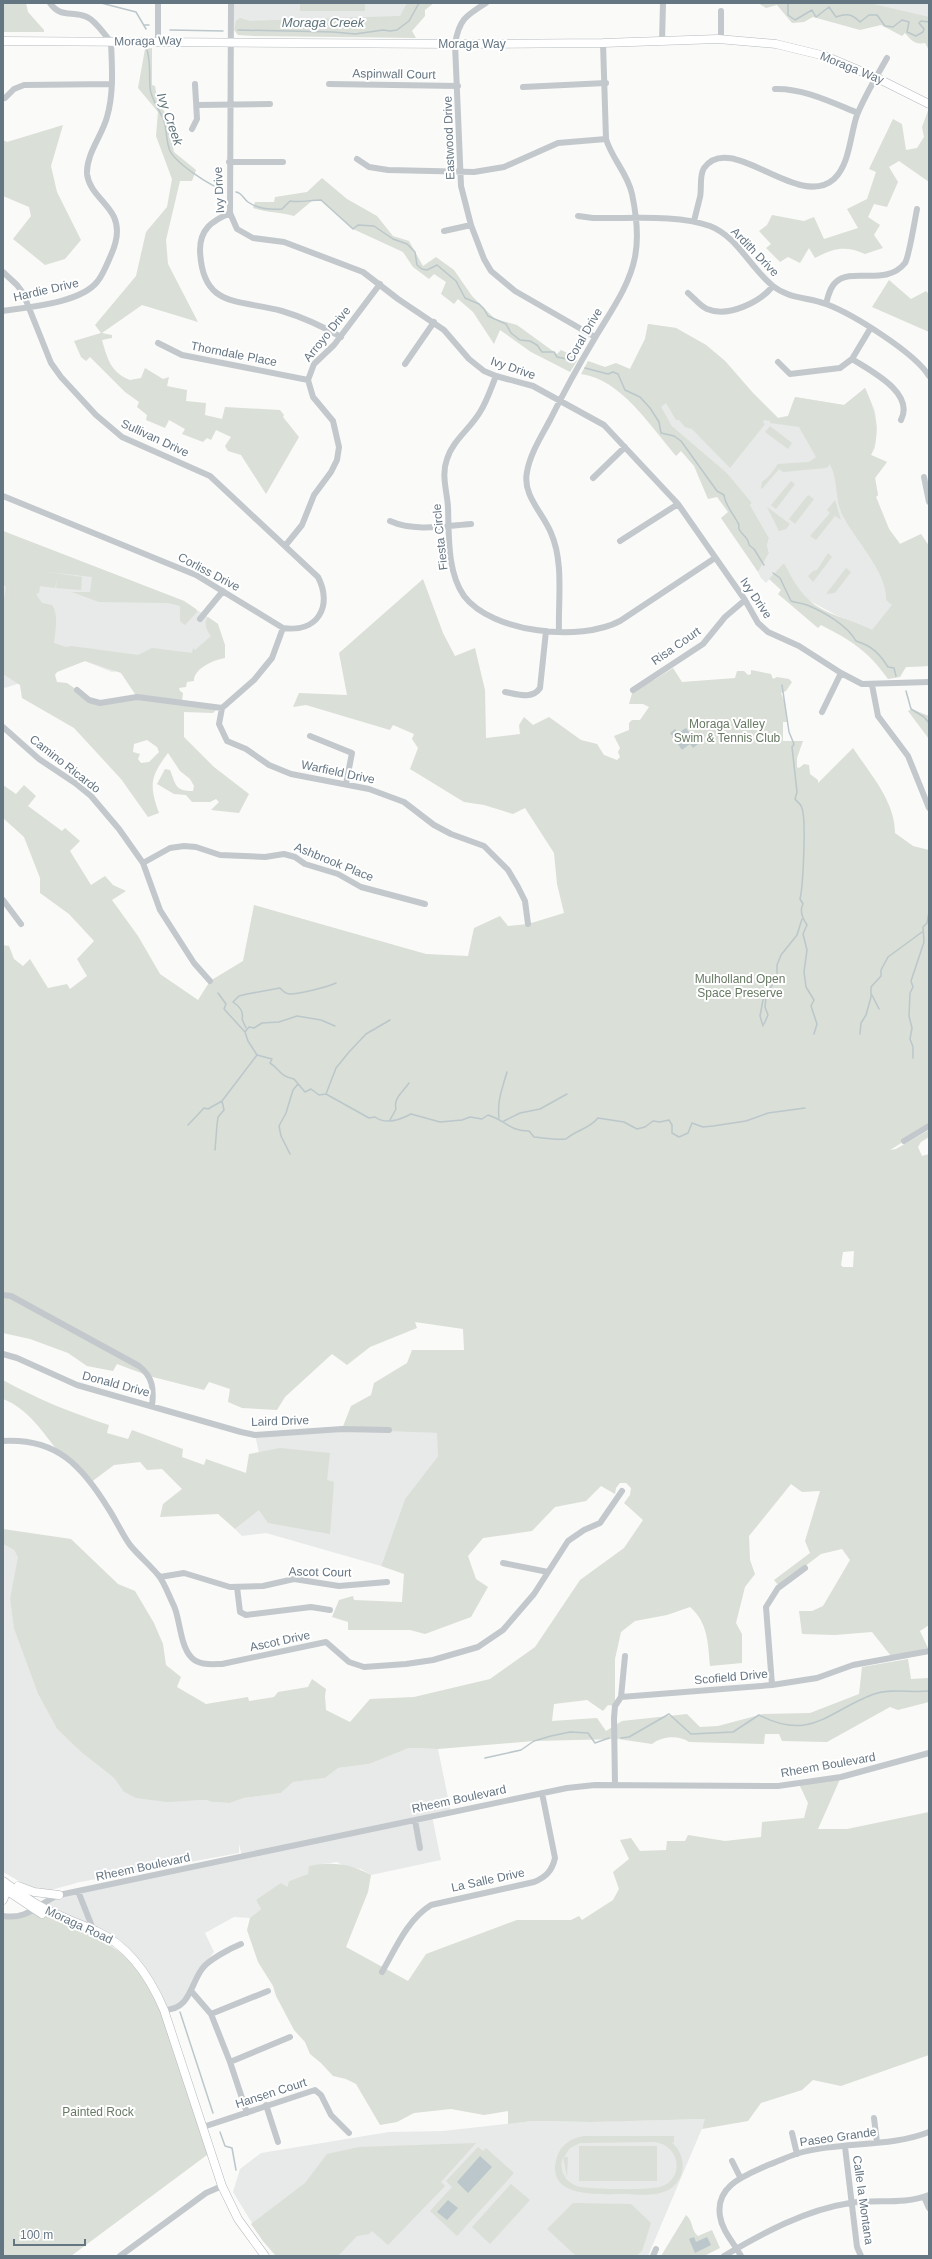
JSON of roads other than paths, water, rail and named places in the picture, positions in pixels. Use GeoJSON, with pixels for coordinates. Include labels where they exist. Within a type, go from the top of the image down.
{"type":"FeatureCollection","features":[{"type":"Feature","properties":{"kind":"main road","name":"Moraga Way"},"geometry":{"type":"LineString","coordinates":[[3,41],[111,42],[158,40],[455,44],[603,43],[721,40],[776,44],[825,56],[877,78],[929,104]]}},
{"type":"Feature","properties":{"kind":"main road"},"geometry":{"type":"LineString","coordinates":[[3,1900],[5,1895],[4,1886],[60,1895]]}},
{"type":"Feature","properties":{"kind":"main road","name":"Moraga Road"},"geometry":{"type":"LineString","coordinates":[[4,1886],[36,1908],[96,1937],[127,1959],[150,1990],[176,2044]]}},
{"type":"Feature","properties":{"kind":"main road","name":"Moraga Road"},"geometry":{"type":"LineString","coordinates":[[36,1908],[93,1929],[118,1944],[131,1955],[155,1987],[176,2044],[222,2186],[238,2219],[265,2256]]}},
{"type":"Feature","properties":{"kind":"street"},"geometry":{"type":"LineString","coordinates":[[50,3],[64,14],[82,15],[88,17],[111,42]]}},
{"type":"Feature","properties":{"kind":"street"},"geometry":{"type":"LineString","coordinates":[[158,3],[158,40]]}},
{"type":"Feature","properties":{"kind":"street","name":"Ivy Drive"},"geometry":{"type":"LineString","coordinates":[[231,3],[229,162],[230,213],[237,229],[244,234],[259,240],[284,242],[351,266],[380,284],[398,299],[434,322],[455,341],[469,360],[484,371],[496,376],[533,386],[560,399],[604,425],[678,504],[745,600],[758,623],[768,632],[799,646],[840,673],[862,684],[872,685],[929,682]]}},
{"type":"Feature","properties":{"kind":"street","name":"Eastwood Drive"},"geometry":{"type":"LineString","coordinates":[[486,3],[460,23],[455,44],[458,86],[459,171],[471,225],[484,260],[502,280],[515,291],[595,337]]}},
{"type":"Feature","properties":{"kind":"street"},"geometry":{"type":"LineString","coordinates":[[662,42],[664,3]]}},
{"type":"Feature","properties":{"kind":"street"},"geometry":{"type":"LineString","coordinates":[[721,11],[721,40]]}},
{"type":"Feature","properties":{"kind":"street","name":"Hardie Drive"},"geometry":{"type":"LineString","coordinates":[[3,310],[28,307],[82,295],[98,282],[116,244],[117,231],[115,218],[90,185],[88,174],[91,155],[107,118],[112,84],[111,42]]}},
{"type":"Feature","properties":{"kind":"street","name":"Coral Drive"},"geometry":{"type":"LineString","coordinates":[[559,632],[558,559],[555,544],[546,522],[529,494],[526,473],[532,456],[560,399],[628,280],[636,256],[636,220],[629,186],[625,176],[610,151],[606,139],[606,83],[603,43]]}},
{"type":"Feature","properties":{"kind":"street"},"geometry":{"type":"LineString","coordinates":[[694,221],[700,196],[701,175],[704,168],[714,159],[722,157],[734,159],[802,186],[824,185],[833,180],[840,172],[846,161],[858,113],[887,58]]}},
{"type":"Feature","properties":{"kind":"street"},"geometry":{"type":"LineString","coordinates":[[523,87],[606,83]]}},
{"type":"Feature","properties":{"kind":"street"},"geometry":{"type":"LineString","coordinates":[[5,98],[14,89],[24,85],[112,84]]}},
{"type":"Feature","properties":{"kind":"street"},"geometry":{"type":"LineString","coordinates":[[192,129],[197,119],[194,84]]}},
{"type":"Feature","properties":{"kind":"street","name":"Aspinwall Court"},"geometry":{"type":"LineString","coordinates":[[329,84],[458,86]]}},
{"type":"Feature","properties":{"kind":"street"},"geometry":{"type":"LineString","coordinates":[[775,89],[786,89],[816,97],[858,113]]}},
{"type":"Feature","properties":{"kind":"street"},"geometry":{"type":"LineString","coordinates":[[197,105],[230,103],[270,104]]}},
{"type":"Feature","properties":{"kind":"street"},"geometry":{"type":"LineString","coordinates":[[357,159],[369,167],[388,170],[474,172],[504,167],[558,143],[606,139]]}},
{"type":"Feature","properties":{"kind":"street"},"geometry":{"type":"LineString","coordinates":[[229,162],[283,162]]}},
{"type":"Feature","properties":{"kind":"street"},"geometry":{"type":"LineString","coordinates":[[826,304],[835,282],[843,277],[869,277],[885,275],[897,270],[905,263],[918,209]]}},
{"type":"Feature","properties":{"kind":"street"},"geometry":{"type":"LineString","coordinates":[[230,213],[212,222],[205,228],[202,238],[202,268],[213,290],[230,302],[288,313],[323,327],[341,337]]}},
{"type":"Feature","properties":{"kind":"street","name":"Ardith Drive"},"geometry":{"type":"LineString","coordinates":[[578,216],[636,220],[694,221],[720,231],[733,241],[759,274],[773,286],[791,297],[826,304],[870,329],[906,351],[924,368],[929,376]]}},
{"type":"Feature","properties":{"kind":"street"},"geometry":{"type":"LineString","coordinates":[[444,231],[471,225]]}},
{"type":"Feature","properties":{"kind":"street","name":"Sullivan Drive"},"geometry":{"type":"LineString","coordinates":[[3,272],[17,285],[54,368],[109,428],[122,437],[210,476],[284,546]]}},
{"type":"Feature","properties":{"kind":"street","name":"Arroyo Drive"},"geometry":{"type":"LineString","coordinates":[[284,546],[302,525],[314,494],[331,472],[338,454],[339,447],[333,421],[312,397],[308,380],[314,364],[341,337],[380,284]]}},
{"type":"Feature","properties":{"kind":"street"},"geometry":{"type":"LineString","coordinates":[[688,293],[706,309],[721,311],[753,304],[773,286]]}},
{"type":"Feature","properties":{"kind":"street"},"geometry":{"type":"LineString","coordinates":[[405,364],[434,322]]}},
{"type":"Feature","properties":{"kind":"street"},"geometry":{"type":"LineString","coordinates":[[778,362],[790,374],[840,368],[852,359],[870,329]]}},
{"type":"Feature","properties":{"kind":"street","name":"Thorndale Place"},"geometry":{"type":"LineString","coordinates":[[158,343],[182,355],[308,380]]}},
{"type":"Feature","properties":{"kind":"street"},"geometry":{"type":"LineString","coordinates":[[852,359],[896,391],[905,407],[905,412],[901,420]]}},
{"type":"Feature","properties":{"kind":"street","name":"Fiesta Circle"},"geometry":{"type":"LineString","coordinates":[[496,376],[480,412],[452,447],[446,460],[444,476],[453,570],[464,596],[478,608],[508,623],[526,629],[559,632],[590,632],[609,627],[715,558]]}},
{"type":"Feature","properties":{"kind":"street"},"geometry":{"type":"LineString","coordinates":[[593,478],[625,447]]}},
{"type":"Feature","properties":{"kind":"street"},"geometry":{"type":"LineString","coordinates":[[924,477],[929,502]]}},
{"type":"Feature","properties":{"kind":"street","name":"Corliss Drive"},"geometry":{"type":"LineString","coordinates":[[3,496],[191,573],[283,628]]}},
{"type":"Feature","properties":{"kind":"street"},"geometry":{"type":"LineString","coordinates":[[620,542],[678,504]]}},
{"type":"Feature","properties":{"kind":"street"},"geometry":{"type":"LineString","coordinates":[[390,521],[401,526],[471,524]]}},
{"type":"Feature","properties":{"kind":"street"},"geometry":{"type":"LineString","coordinates":[[77,690],[88,700],[94,702],[138,697],[222,708],[254,680],[272,658],[283,628],[292,629],[310,625],[318,619],[323,607],[324,588],[318,577],[284,546]]}},
{"type":"Feature","properties":{"kind":"street"},"geometry":{"type":"LineString","coordinates":[[200,619],[223,591]]}},
{"type":"Feature","properties":{"kind":"street","name":"Risa Court"},"geometry":{"type":"LineString","coordinates":[[633,690],[703,644],[725,616],[745,600]]}},
{"type":"Feature","properties":{"kind":"street"},"geometry":{"type":"LineString","coordinates":[[505,692],[528,696],[537,692],[540,688],[546,631]]}},
{"type":"Feature","properties":{"kind":"street"},"geometry":{"type":"LineString","coordinates":[[822,712],[840,673]]}},
{"type":"Feature","properties":{"kind":"street"},"geometry":{"type":"LineString","coordinates":[[872,685],[878,716],[908,756],[929,808]]}},
{"type":"Feature","properties":{"kind":"street","name":"Warfield Drive"},"geometry":{"type":"LineString","coordinates":[[222,708],[219,724],[228,740],[280,770],[369,789],[404,802],[440,828],[484,846],[508,870],[518,886],[525,901],[528,924]]}},
{"type":"Feature","properties":{"kind":"street","name":"Camino Ricardo"},"geometry":{"type":"LineString","coordinates":[[3,727],[39,759],[75,783],[91,796],[119,829],[143,863],[160,910],[194,963],[210,981]]}},
{"type":"Feature","properties":{"kind":"street"},"geometry":{"type":"LineString","coordinates":[[310,736],[352,754],[346,784]]}},
{"type":"Feature","properties":{"kind":"street","name":"Ashbrook Place"},"geometry":{"type":"LineString","coordinates":[[143,863],[170,848],[184,846],[196,847],[220,855],[265,857],[284,854],[295,857],[305,864],[338,874],[361,887],[425,904]]}},
{"type":"Feature","properties":{"kind":"street"},"geometry":{"type":"LineString","coordinates":[[3,900],[21,924]]}},
{"type":"Feature","properties":{"kind":"street"},"geometry":{"type":"LineString","coordinates":[[904,1141],[929,1126]]}},
{"type":"Feature","properties":{"kind":"street","name":"Donald Drive"},"geometry":{"type":"LineString","coordinates":[[3,1294],[11,1296],[139,1366],[149,1376],[152,1382],[154,1390],[152,1406],[77,1385],[17,1358],[3,1354]]}},
{"type":"Feature","properties":{"kind":"street","name":"Laird Drive"},"geometry":{"type":"LineString","coordinates":[[152,1406],[214,1426],[255,1435],[342,1429],[389,1430]]}},
{"type":"Feature","properties":{"kind":"street","name":"Ascot Drive"},"geometry":{"type":"LineString","coordinates":[[3,1441],[14,1440],[37,1444],[59,1452],[72,1460],[101,1497],[130,1544],[160,1577],[177,1613],[178,1628],[191,1657],[205,1665],[222,1664],[326,1642],[349,1662],[364,1667],[406,1664],[433,1660],[478,1647],[503,1630],[534,1594],[568,1541],[584,1530],[600,1522],[622,1491]]}},
{"type":"Feature","properties":{"kind":"street"},"geometry":{"type":"LineString","coordinates":[[503,1563],[548,1572]]}},
{"type":"Feature","properties":{"kind":"street"},"geometry":{"type":"LineString","coordinates":[[772,1685],[766,1607],[778,1588],[805,1568]]}},
{"type":"Feature","properties":{"kind":"street","name":"Ascot Court"},"geometry":{"type":"LineString","coordinates":[[160,1577],[184,1573],[230,1587],[264,1586],[294,1579],[338,1586],[387,1582]]}},
{"type":"Feature","properties":{"kind":"street"},"geometry":{"type":"LineString","coordinates":[[237,1587],[240,1612],[246,1615],[311,1607],[330,1610]]}},
{"type":"Feature","properties":{"kind":"street","name":"Scofield Drive"},"geometry":{"type":"LineString","coordinates":[[621,1697],[772,1685],[817,1678],[853,1665],[929,1651]]}},
{"type":"Feature","properties":{"kind":"street"},"geometry":{"type":"LineString","coordinates":[[615,1785],[614,1718],[615,1706],[621,1697],[625,1656]]}},
{"type":"Feature","properties":{"kind":"street","name":"Rheem Boulevard"},"geometry":{"type":"LineString","coordinates":[[3,1916],[22,1915],[60,1895],[567,1788],[615,1785],[749,1786],[800,1784],[841,1777],[929,1753]]}},
{"type":"Feature","properties":{"kind":"street","name":"La Salle Drive"},"geometry":{"type":"LineString","coordinates":[[382,1972],[411,1922],[420,1912],[431,1905],[534,1882],[548,1874],[553,1867],[555,1858],[542,1793]]}},
{"type":"Feature","properties":{"kind":"street"},"geometry":{"type":"LineString","coordinates":[[415,1820],[420,1848]]}},
{"type":"Feature","properties":{"kind":"street"},"geometry":{"type":"LineString","coordinates":[[78,1891],[93,1929]]}},
{"type":"Feature","properties":{"kind":"street"},"geometry":{"type":"LineString","coordinates":[[164,2010],[170,2010],[183,2004],[192,1992],[202,1968],[230,1949],[241,1944]]}},
{"type":"Feature","properties":{"kind":"street"},"geometry":{"type":"LineString","coordinates":[[211,2014],[268,1991]]}},
{"type":"Feature","properties":{"kind":"street"},"geometry":{"type":"LineString","coordinates":[[192,1992],[211,2014],[230,2062],[247,2113]]}},
{"type":"Feature","properties":{"kind":"street"},"geometry":{"type":"LineString","coordinates":[[230,2062],[290,2037]]}},
{"type":"Feature","properties":{"kind":"street","name":"Hansen Court"},"geometry":{"type":"LineString","coordinates":[[203,2127],[315,2090],[321,2095],[331,2115],[349,2133]]}},
{"type":"Feature","properties":{"kind":"street"},"geometry":{"type":"LineString","coordinates":[[266,2105],[278,2142]]}},
{"type":"Feature","properties":{"kind":"street"},"geometry":{"type":"LineString","coordinates":[[874,2118],[877,2142]]}},
{"type":"Feature","properties":{"kind":"street","name":"Paseo Grande"},"geometry":{"type":"LineString","coordinates":[[741,2256],[725,2230],[720,2214],[720,2206],[724,2195],[731,2184],[740,2177],[797,2154],[845,2146],[905,2139],[929,2132]]}},
{"type":"Feature","properties":{"kind":"street"},"geometry":{"type":"LineString","coordinates":[[792,2133],[797,2154]]}},
{"type":"Feature","properties":{"kind":"street","name":"Calle la Montana"},"geometry":{"type":"LineString","coordinates":[[845,2146],[857,2247],[861,2256]]}},
{"type":"Feature","properties":{"kind":"street"},"geometry":{"type":"LineString","coordinates":[[732,2162],[740,2177]]}},
{"type":"Feature","properties":{"kind":"street"},"geometry":{"type":"LineString","coordinates":[[120,2256],[206,2193],[222,2186]]}},
{"type":"Feature","properties":{"kind":"street"},"geometry":{"type":"LineString","coordinates":[[724,2256],[807,2214],[851,2203],[901,2201],[927,2196],[929,2208]]}},
{"type":"Feature","properties":{"kind":"street"},"geometry":{"type":"LineString","coordinates":[[653,2256],[656,2249]]}},
{"type":"Feature","properties":{"kind":"waterway","name":"Moraga Creek"},"geometry":{"type":"LineString","coordinates":[[101,3],[136,12],[146,29]]}},
{"type":"Feature","properties":{"kind":"waterway","name":"Moraga Creek"},"geometry":{"type":"LineString","coordinates":[[238,30],[333,32],[355,34],[383,30],[397,30],[409,21],[419,3]]}},
{"type":"Feature","properties":{"kind":"waterway"},"geometry":{"type":"LineString","coordinates":[[788,3],[788,15],[795,20],[812,10],[816,17],[829,7],[836,17],[849,15],[860,22],[869,15],[877,15],[885,26],[893,27],[902,20],[909,22],[907,32],[916,36],[923,32],[924,29],[919,23],[921,21],[929,22]]}},
{"type":"Feature","properties":{"kind":"waterway","name":"Moraga Creek"},"geometry":{"type":"LineString","coordinates":[[144,25],[149,25]]}},
{"type":"Feature","properties":{"kind":"waterway","name":"Moraga Creek"},"geometry":{"type":"LineString","coordinates":[[170,30],[223,31]]}},
{"type":"Feature","properties":{"kind":"waterway","name":"Ivy Creek"},"geometry":{"type":"LineString","coordinates":[[147,50],[150,91],[164,121],[170,151],[179,162],[194,174],[224,190]]}},
{"type":"Feature","properties":{"kind":"waterway"},"geometry":{"type":"LineString","coordinates":[[236,192],[240,193],[248,202],[260,208],[269,209],[282,209],[290,201],[298,202],[321,200],[353,229],[358,225],[374,226],[393,239],[407,244],[415,252],[417,265],[422,269],[427,270],[437,265],[456,281],[465,298],[479,304],[488,316],[506,324],[511,333],[520,340],[530,341],[537,345],[542,352],[554,352],[557,357],[572,360]]}},
{"type":"Feature","properties":{"kind":"waterway"},"geometry":{"type":"LineString","coordinates":[[585,368],[608,374],[613,372],[618,374],[625,390],[640,397],[650,408],[659,422],[661,433],[674,436],[681,441],[717,491],[724,495],[728,506],[739,524],[740,531],[764,565]]}},
{"type":"Feature","properties":{"kind":"waterway"},"geometry":{"type":"LineString","coordinates":[[773,573],[780,578],[791,601],[807,605],[821,611],[841,624],[856,641],[871,648],[878,654],[888,667],[894,668],[896,676]]}},
{"type":"Feature","properties":{"kind":"waterway"},"geometry":{"type":"LineString","coordinates":[[782,685],[789,732],[794,744],[792,747],[797,792],[795,799],[801,806],[804,822],[803,866],[800,899],[803,904],[801,909],[802,915],[807,925],[803,934],[807,950],[804,972],[806,987],[814,1000],[811,1006],[817,1024],[814,1034]]}},
{"type":"Feature","properties":{"kind":"waterway"},"geometry":{"type":"LineString","coordinates":[[906,691],[911,709],[924,717],[929,723]]}},
{"type":"Feature","properties":{"kind":"waterway"},"geometry":{"type":"LineString","coordinates":[[913,1058],[913,1047],[910,1039],[912,1028],[909,1016],[910,993],[913,987],[911,981],[924,942],[923,927],[927,923],[929,912]]}},
{"type":"Feature","properties":{"kind":"waterway"},"geometry":{"type":"LineString","coordinates":[[763,1026],[760,1016],[763,1000],[777,977],[777,965],[781,955],[797,935],[802,919]]}},
{"type":"Feature","properties":{"kind":"waterway"},"geometry":{"type":"LineString","coordinates":[[860,1034],[861,1023],[866,1015],[871,997],[871,987],[881,976],[881,970],[888,957],[922,932]]}},
{"type":"Feature","properties":{"kind":"waterway"},"geometry":{"type":"LineString","coordinates":[[246,1028],[242,1019],[242,1012],[233,1002],[239,996],[280,988],[284,992],[294,994],[336,983]]}},
{"type":"Feature","properties":{"kind":"waterway"},"geometry":{"type":"LineString","coordinates":[[218,993],[226,1004],[224,1009],[245,1032],[248,1041],[257,1055],[272,1059],[270,1063],[285,1076],[294,1079],[305,1092],[311,1089],[319,1095],[326,1094],[369,1118],[375,1117],[384,1121],[393,1121],[411,1114],[440,1122],[462,1120],[470,1117],[482,1119],[488,1115],[512,1128],[522,1131],[529,1131],[534,1137],[566,1139],[574,1133],[591,1125],[598,1118],[624,1122],[637,1129],[645,1127],[653,1121],[660,1122],[669,1120],[672,1125],[672,1133],[679,1137],[688,1133],[692,1123],[703,1127],[713,1126],[746,1121],[768,1113],[805,1108]]}},
{"type":"Feature","properties":{"kind":"waterway"},"geometry":{"type":"LineString","coordinates":[[872,995],[879,1009]]}},
{"type":"Feature","properties":{"kind":"waterway"},"geometry":{"type":"LineString","coordinates":[[764,1024],[768,1015],[765,1007],[766,997]]}},
{"type":"Feature","properties":{"kind":"waterway"},"geometry":{"type":"LineString","coordinates":[[245,1032],[249,1027],[254,1028],[262,1023],[279,1022],[297,1016],[321,1020],[335,1026]]}},
{"type":"Feature","properties":{"kind":"waterway"},"geometry":{"type":"LineString","coordinates":[[326,1094],[336,1068],[349,1052],[366,1034],[390,1020]]}},
{"type":"Feature","properties":{"kind":"waterway"},"geometry":{"type":"LineString","coordinates":[[215,1150],[218,1117],[224,1110],[222,1101],[257,1055]]}},
{"type":"Feature","properties":{"kind":"waterway"},"geometry":{"type":"LineString","coordinates":[[499,1118],[499,1100],[507,1072]]}},
{"type":"Feature","properties":{"kind":"waterway"},"geometry":{"type":"LineString","coordinates":[[390,1120],[396,1109],[395,1105],[397,1098],[409,1083]]}},
{"type":"Feature","properties":{"kind":"waterway"},"geometry":{"type":"LineString","coordinates":[[290,1154],[281,1136],[279,1126],[286,1113],[293,1090],[298,1084]]}},
{"type":"Feature","properties":{"kind":"waterway"},"geometry":{"type":"LineString","coordinates":[[504,1121],[520,1113],[540,1109],[567,1094]]}},
{"type":"Feature","properties":{"kind":"waterway"},"geometry":{"type":"LineString","coordinates":[[188,1125],[204,1108],[208,1109],[222,1101]]}},
{"type":"Feature","properties":{"kind":"waterway"},"geometry":{"type":"LineString","coordinates":[[621,1738],[629,1737],[669,1714],[691,1734],[733,1732],[759,1715],[777,1723],[792,1726],[806,1725],[819,1721],[858,1701],[881,1692],[929,1691]]}},
{"type":"Feature","properties":{"kind":"waterway"},"geometry":{"type":"LineString","coordinates":[[485,1758],[521,1750],[534,1741],[570,1732],[588,1733],[595,1743],[609,1738]]}},
{"type":"Feature","properties":{"kind":"waterway"},"geometry":{"type":"LineString","coordinates":[[180,2012],[213,2113]]}},
{"type":"Feature","properties":{"kind":"waterway"},"geometry":{"type":"LineString","coordinates":[[220,2132],[225,2146],[232,2148],[236,2170]]}},
{"type":"Feature","properties":{"kind":"park label","name":"Moraga Valley Swim & Tennis Club"},"geometry":{"type":"Point","coordinates":[727,731]}},
{"type":"Feature","properties":{"kind":"park label","name":"Mulholland Open Space Preserve"},"geometry":{"type":"Point","coordinates":[740,986]}},
{"type":"Feature","properties":{"kind":"park label","name":"Painted Rock"},"geometry":{"type":"Point","coordinates":[98,2112]}}]}
